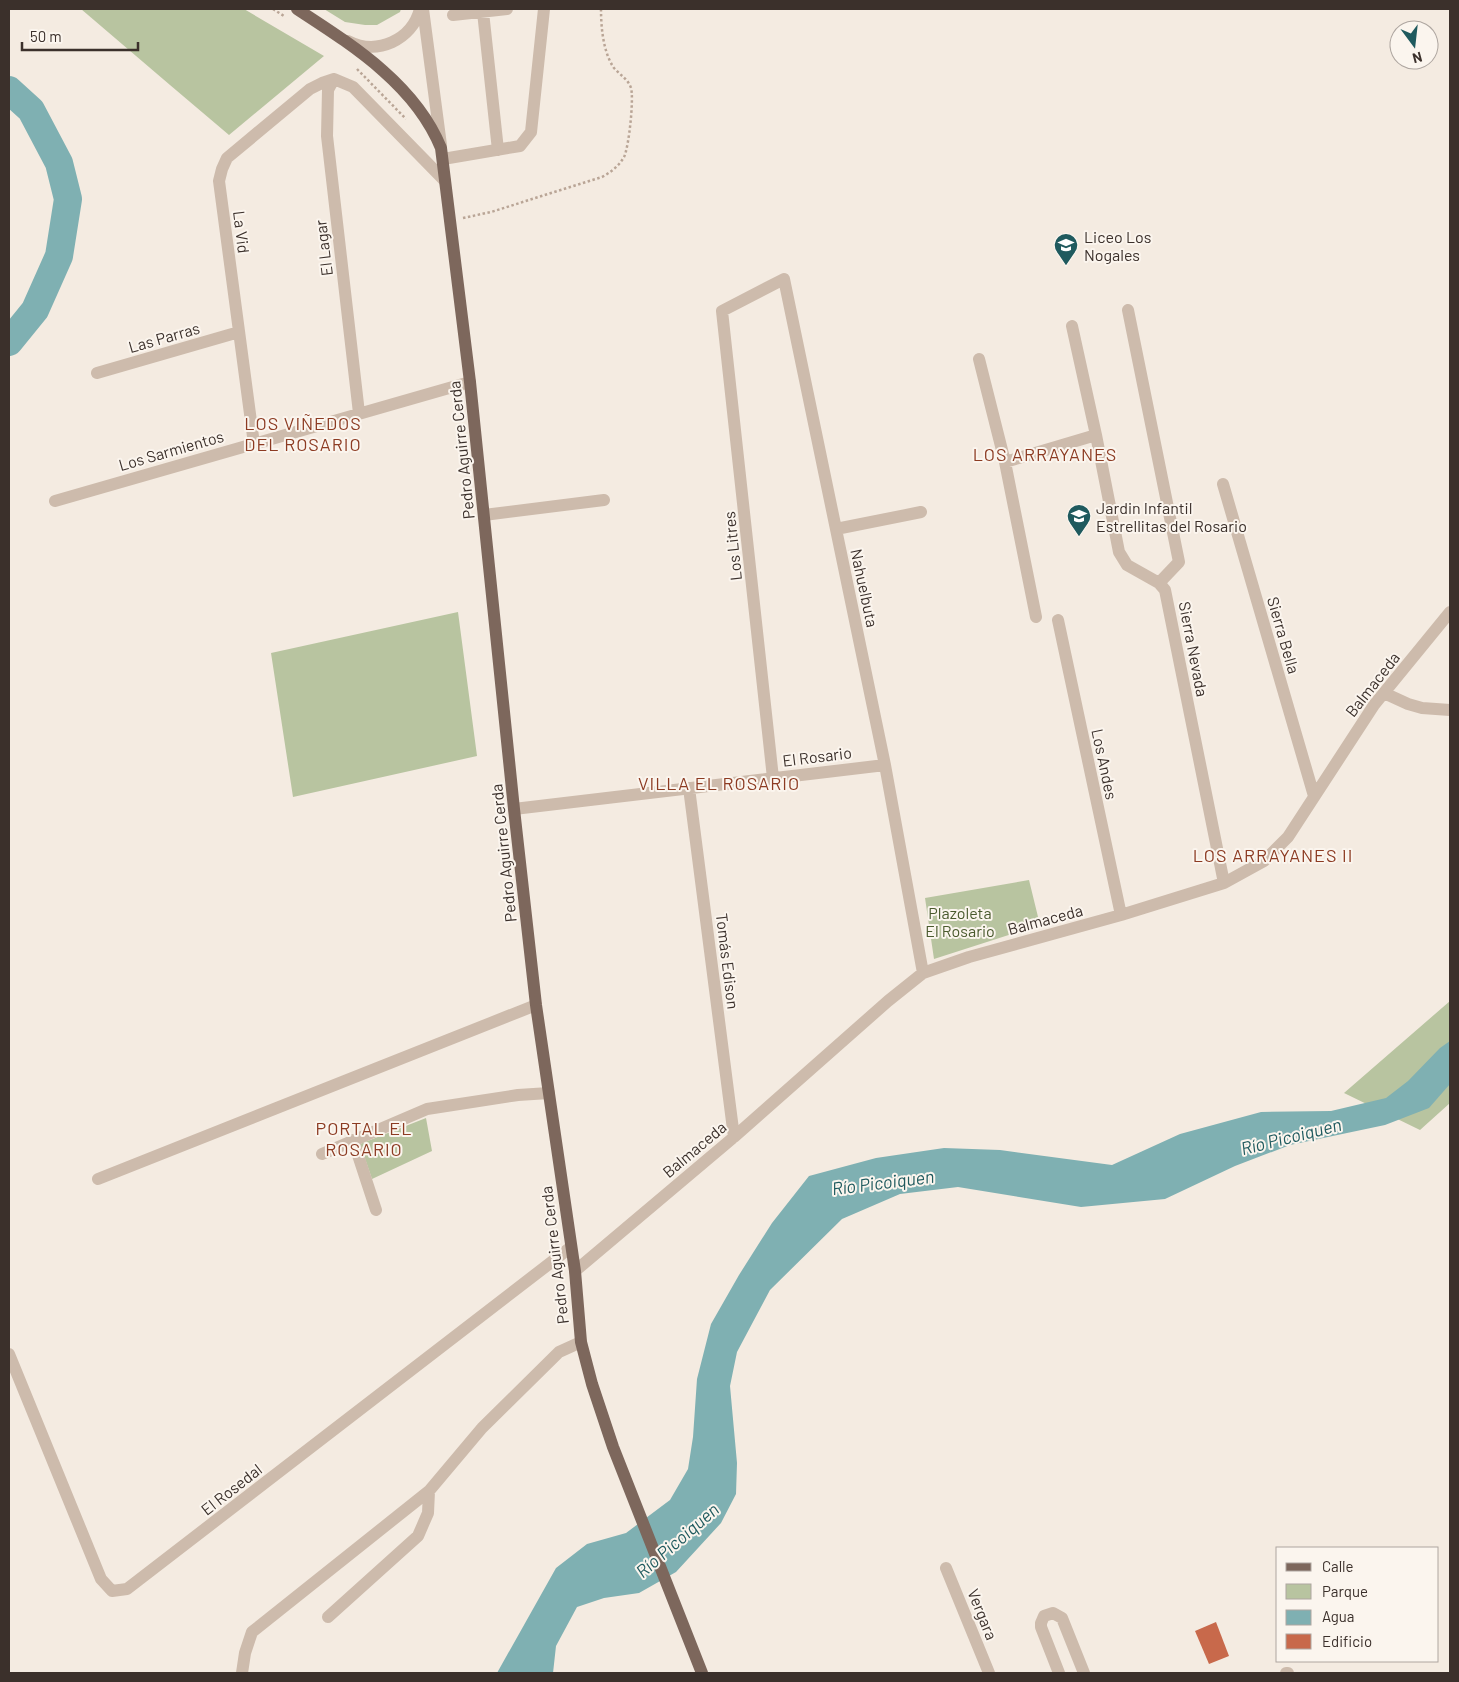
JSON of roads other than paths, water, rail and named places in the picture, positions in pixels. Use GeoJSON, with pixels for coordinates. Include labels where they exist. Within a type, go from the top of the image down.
{"type":"FeatureCollection","features":[{"type":"Feature","properties":{"kind":"main road"},"geometry":{"type":"LineString","coordinates":[[293,13],[344,39],[383,70],[429,122],[442,154]]}},
{"type":"Feature","properties":{"kind":"main road","name":"Pedro Aguirre Cerda"},"geometry":{"type":"LineString","coordinates":[[442,154],[470,382],[536,1005],[575,1271],[581,1342],[592,1384],[613,1447],[702,1673]]}},
{"type":"Feature","properties":{"kind":"street"},"geometry":{"type":"LineString","coordinates":[[344,39],[364,47],[386,45],[396,40],[410,28],[421,9]]}},
{"type":"Feature","properties":{"kind":"street","name":"Pedro Aguirre Cerda"},"geometry":{"type":"LineString","coordinates":[[421,9],[442,154]]}},
{"type":"Feature","properties":{"kind":"street"},"geometry":{"type":"LineString","coordinates":[[453,15],[507,9]]}},
{"type":"Feature","properties":{"kind":"street"},"geometry":{"type":"LineString","coordinates":[[442,154],[498,150],[520,146],[531,132],[544,9]]}},
{"type":"Feature","properties":{"kind":"street"},"geometry":{"type":"LineString","coordinates":[[483,12],[498,150]]}},
{"type":"Feature","properties":{"kind":"street"},"geometry":{"type":"LineString","coordinates":[[334,79],[353,87],[445,181]]}},
{"type":"Feature","properties":{"kind":"street","name":"La Vid"},"geometry":{"type":"LineString","coordinates":[[254,444],[219,181],[222,169],[228,158],[310,89],[334,79]]}},
{"type":"Feature","properties":{"kind":"street","name":"El Lagar"},"geometry":{"type":"LineString","coordinates":[[334,79],[328,90],[326,136],[359,413]]}},
{"type":"Feature","properties":{"kind":"street","name":"Nahuelbuta"},"geometry":{"type":"LineString","coordinates":[[722,311],[784,279],[885,765],[923,973]]}},
{"type":"Feature","properties":{"kind":"street"},"geometry":{"type":"LineString","coordinates":[[1072,326],[1119,552],[1127,565],[1159,583],[1179,562],[1128,310]]}},
{"type":"Feature","properties":{"kind":"street","name":"Los Litres"},"geometry":{"type":"LineString","coordinates":[[722,311],[774,778]]}},
{"type":"Feature","properties":{"kind":"street","name":"Las Parras"},"geometry":{"type":"LineString","coordinates":[[97,373],[239,332]]}},
{"type":"Feature","properties":{"kind":"street"},"geometry":{"type":"LineString","coordinates":[[979,359],[1005,462],[1036,617]]}},
{"type":"Feature","properties":{"kind":"street","name":"Los Sarmientos"},"geometry":{"type":"LineString","coordinates":[[55,501],[470,382]]}},
{"type":"Feature","properties":{"kind":"street"},"geometry":{"type":"LineString","coordinates":[[1005,462],[1096,435]]}},
{"type":"Feature","properties":{"kind":"street","name":"Sierra Bella"},"geometry":{"type":"LineString","coordinates":[[1223,484],[1314,796]]}},
{"type":"Feature","properties":{"kind":"street"},"geometry":{"type":"LineString","coordinates":[[484,516],[604,500]]}},
{"type":"Feature","properties":{"kind":"street"},"geometry":{"type":"LineString","coordinates":[[836,529],[921,512]]}},
{"type":"Feature","properties":{"kind":"street","name":"Sierra Nevada"},"geometry":{"type":"LineString","coordinates":[[1159,583],[1165,590],[1224,883]]}},
{"type":"Feature","properties":{"kind":"street","name":"Balmaceda"},"geometry":{"type":"LineString","coordinates":[[575,1271],[734,1137],[888,1001],[923,973],[1007,946],[1121,915],[1224,883],[1264,861],[1288,837],[1374,705],[1447,616]]}},
{"type":"Feature","properties":{"kind":"street","name":"Los Andes"},"geometry":{"type":"LineString","coordinates":[[1058,620],[1121,915]]}},
{"type":"Feature","properties":{"kind":"street"},"geometry":{"type":"LineString","coordinates":[[1384,693],[1422,708],[1450,710]]}},
{"type":"Feature","properties":{"kind":"street","name":"El Rosario"},"geometry":{"type":"LineString","coordinates":[[514,809],[885,765]]}},
{"type":"Feature","properties":{"kind":"street","name":"Tomás Edison"},"geometry":{"type":"LineString","coordinates":[[689,788],[734,1137]]}},
{"type":"Feature","properties":{"kind":"street"},"geometry":{"type":"LineString","coordinates":[[98,1179],[536,1005]]}},
{"type":"Feature","properties":{"kind":"street"},"geometry":{"type":"LineString","coordinates":[[322,1154],[427,1109],[549,1092]]}},
{"type":"Feature","properties":{"kind":"street"},"geometry":{"type":"LineString","coordinates":[[353,1140],[376,1210]]}},
{"type":"Feature","properties":{"kind":"street","name":"El Rosedal"},"geometry":{"type":"LineString","coordinates":[[9,1354],[101,1579],[112,1591],[127,1589],[571,1247]]}},
{"type":"Feature","properties":{"kind":"street"},"geometry":{"type":"LineString","coordinates":[[242,1673],[245,1653],[252,1632],[429,1491],[482,1428],[559,1352],[581,1342]]}},
{"type":"Feature","properties":{"kind":"street"},"geometry":{"type":"LineString","coordinates":[[328,1616],[418,1536],[428,1513],[429,1491]]}},
{"type":"Feature","properties":{"kind":"street","name":"Vergara"},"geometry":{"type":"LineString","coordinates":[[946,1568],[989,1673]]}},
{"type":"Feature","properties":{"kind":"street"},"geometry":{"type":"LineString","coordinates":[[1058,1673],[1040,1623],[1044,1616],[1053,1613],[1062,1618],[1084,1673]]}},
{"type":"Feature","properties":{"kind":"water","name":"Río Picoiquen"},"geometry":{"type":"Polygon","coordinates":[[[1450,1041],[1450,1084],[1429,1108],[1385,1125],[1290,1145],[1235,1166],[1165,1199],[1081,1207],[958,1187],[900,1194],[842,1219],[770,1290],[737,1352],[730,1386],[737,1463],[736,1494],[721,1523],[676,1572],[639,1593],[604,1598],[577,1607],[556,1646],[553,1673],[497,1673],[556,1568],[587,1544],[626,1533],[670,1500],[688,1469],[693,1437],[697,1379],[711,1324],[772,1223],[809,1176],[876,1158],[944,1148],[1000,1150],[1112,1165],[1180,1134],[1261,1112],[1331,1111],[1386,1098],[1408,1081],[1440,1048],[1450,1041]]]}},
{"type":"Feature","properties":{"kind":"waterway"},"geometry":{"type":"LineString","coordinates":[[9,90],[31,110],[59,163],[68,199],[59,256],[35,310],[9,342]]}},
{"type":"Feature","properties":{"kind":"place","name":"Liceo Los Nogales"},"geometry":{"type":"Point","coordinates":[1066,266]}},
{"type":"Feature","properties":{"kind":"place","name":"Jardin Infantil Estrellitas del Rosario"},"geometry":{"type":"Point","coordinates":[1079,537]}},
{"type":"Feature","properties":{"kind":"district","name":"LOS VIÑEDOS DEL ROSARIO"},"geometry":{"type":"Point","coordinates":[303,433]}},
{"type":"Feature","properties":{"kind":"district","name":"LOS ARRAYANES"},"geometry":{"type":"Point","coordinates":[1045,454]}},
{"type":"Feature","properties":{"kind":"district","name":"VILLA EL ROSARIO"},"geometry":{"type":"Point","coordinates":[719,783]}},
{"type":"Feature","properties":{"kind":"district","name":"LOS ARRAYANES II"},"geometry":{"type":"Point","coordinates":[1273,855]}},
{"type":"Feature","properties":{"kind":"district","name":"PORTAL EL ROSARIO"},"geometry":{"type":"Point","coordinates":[364,1138]}},
{"type":"Feature","properties":{"kind":"park label","name":"Plazoleta El Rosario"},"geometry":{"type":"Point","coordinates":[960,921]}}]}
